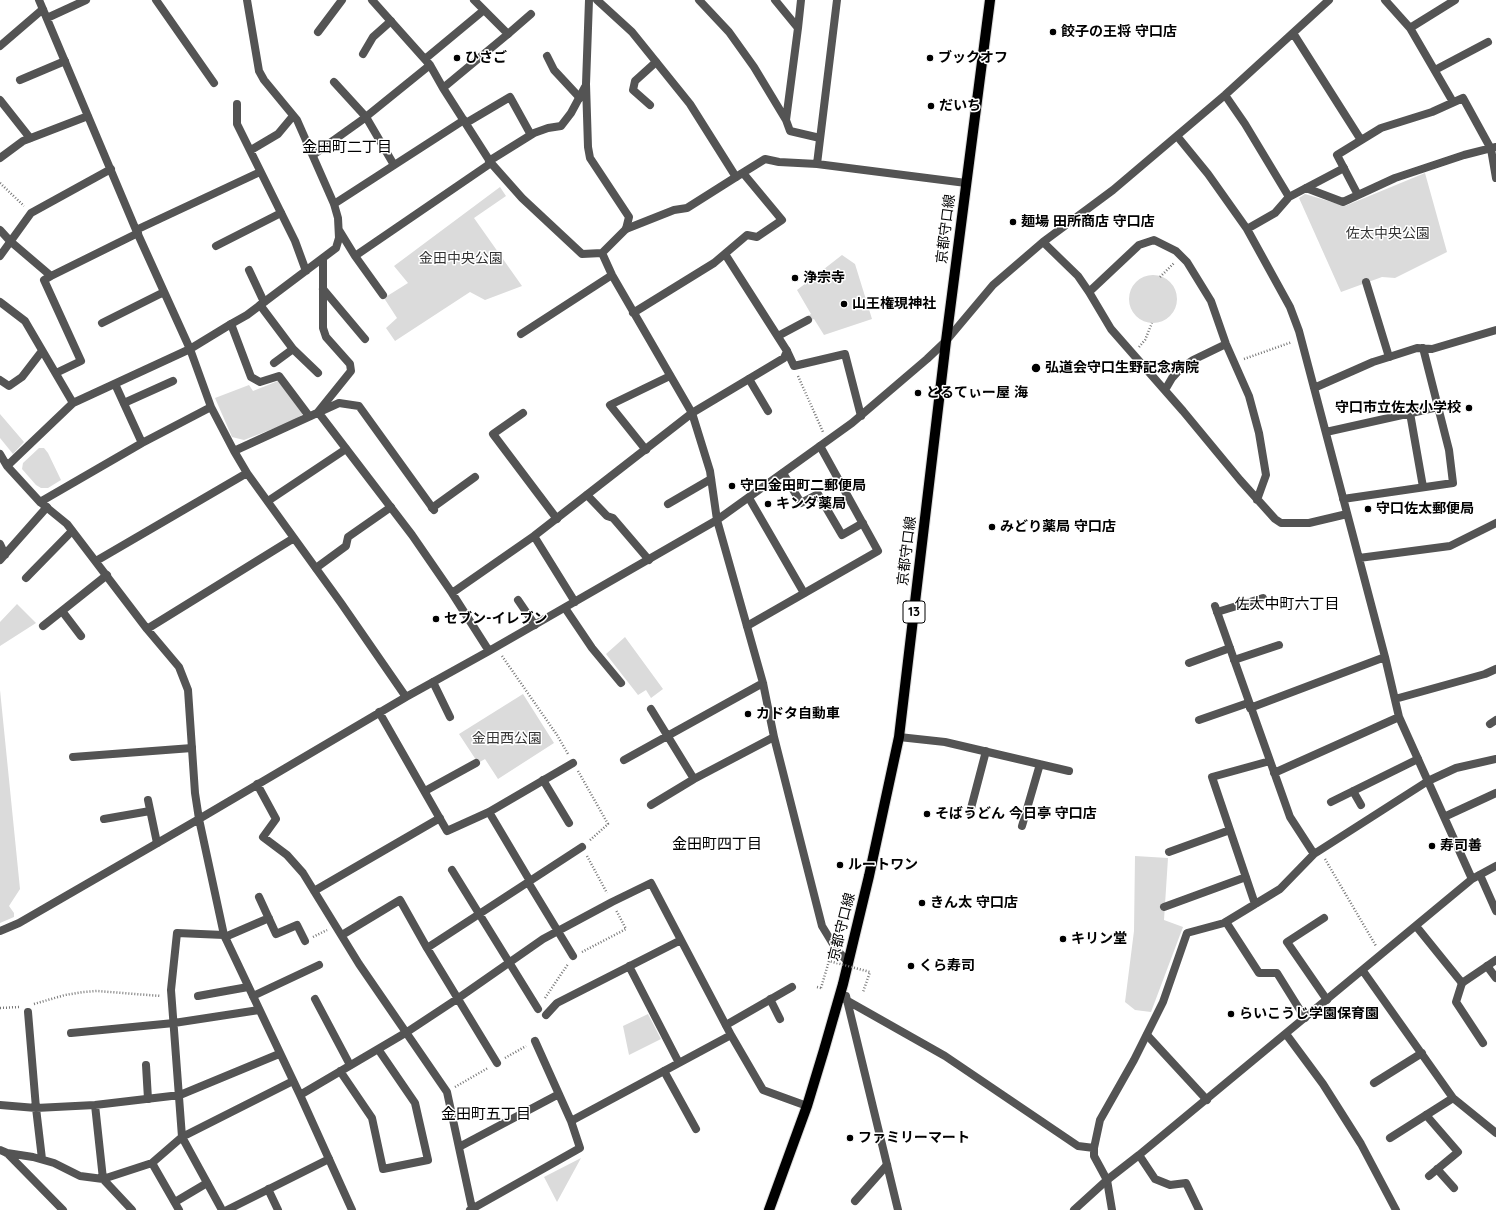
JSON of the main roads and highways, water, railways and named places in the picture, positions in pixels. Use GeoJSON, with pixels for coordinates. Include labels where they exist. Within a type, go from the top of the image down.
{"type":"FeatureCollection","features":[{"type":"Feature","properties":{"kind":"main road","name":"京都守口線"},"geometry":{"type":"LineString","coordinates":[[768,1210],[806,1106],[843,984],[869,876],[899,737],[946,341],[990,0]]}},
{"type":"Feature","properties":{"kind":"place","name":"餃子の王将 守口店"},"geometry":{"type":"Point","coordinates":[1053,32]}},
{"type":"Feature","properties":{"kind":"place","name":"ひさご"},"geometry":{"type":"Point","coordinates":[457,58]}},
{"type":"Feature","properties":{"kind":"place","name":"ブックオフ"},"geometry":{"type":"Point","coordinates":[930,58]}},
{"type":"Feature","properties":{"kind":"place","name":"だいち"},"geometry":{"type":"Point","coordinates":[931,106]}},
{"type":"Feature","properties":{"kind":"place","name":"麺場 田所商店 守口店"},"geometry":{"type":"Point","coordinates":[1013,222]}},
{"type":"Feature","properties":{"kind":"place","name":"浄宗寺"},"geometry":{"type":"Point","coordinates":[795,278]}},
{"type":"Feature","properties":{"kind":"place","name":"山王権現神社"},"geometry":{"type":"Point","coordinates":[844,304]}},
{"type":"Feature","properties":{"kind":"place","name":"弘道会守口生野記念病院"},"geometry":{"type":"Point","coordinates":[1036,368]}},
{"type":"Feature","properties":{"kind":"place","name":"とるてぃー屋 海"},"geometry":{"type":"Point","coordinates":[918,393]}},
{"type":"Feature","properties":{"kind":"place","name":"守口市立佐太小学校"},"geometry":{"type":"Point","coordinates":[1469,408]}},
{"type":"Feature","properties":{"kind":"place","name":"守口金田町二郵便局"},"geometry":{"type":"Point","coordinates":[732,486]}},
{"type":"Feature","properties":{"kind":"place","name":"キンダ薬局"},"geometry":{"type":"Point","coordinates":[768,504]}},
{"type":"Feature","properties":{"kind":"place","name":"守口佐太郵便局"},"geometry":{"type":"Point","coordinates":[1368,509]}},
{"type":"Feature","properties":{"kind":"place","name":"みどり薬局 守口店"},"geometry":{"type":"Point","coordinates":[992,527]}},
{"type":"Feature","properties":{"kind":"place","name":"セブン-イレブン"},"geometry":{"type":"Point","coordinates":[436,619]}},
{"type":"Feature","properties":{"kind":"place","name":"カドタ自動車"},"geometry":{"type":"Point","coordinates":[748,714]}},
{"type":"Feature","properties":{"kind":"place","name":"そばうどん 今日亭 守口店"},"geometry":{"type":"Point","coordinates":[927,814]}},
{"type":"Feature","properties":{"kind":"place","name":"寿司善"},"geometry":{"type":"Point","coordinates":[1432,846]}},
{"type":"Feature","properties":{"kind":"place","name":"ルートワン"},"geometry":{"type":"Point","coordinates":[840,865]}},
{"type":"Feature","properties":{"kind":"place","name":"きん太 守口店"},"geometry":{"type":"Point","coordinates":[922,903]}},
{"type":"Feature","properties":{"kind":"place","name":"キリン堂"},"geometry":{"type":"Point","coordinates":[1063,939]}},
{"type":"Feature","properties":{"kind":"place","name":"くら寿司"},"geometry":{"type":"Point","coordinates":[911,966]}},
{"type":"Feature","properties":{"kind":"place","name":"らいこうじ学園保育園"},"geometry":{"type":"Point","coordinates":[1231,1014]}},
{"type":"Feature","properties":{"kind":"place","name":"ファミリーマート"},"geometry":{"type":"Point","coordinates":[850,1138]}},
{"type":"Feature","properties":{"kind":"district","name":"金田町二丁目"},"geometry":{"type":"Point","coordinates":[347,147]}},
{"type":"Feature","properties":{"kind":"district","name":"佐太中町六丁目"},"geometry":{"type":"Point","coordinates":[1287,604]}},
{"type":"Feature","properties":{"kind":"district","name":"金田町四丁目"},"geometry":{"type":"Point","coordinates":[717,844]}},
{"type":"Feature","properties":{"kind":"district","name":"金田町五丁目"},"geometry":{"type":"Point","coordinates":[486,1114]}},
{"type":"Feature","properties":{"kind":"park label","name":"佐太中央公園"},"geometry":{"type":"Point","coordinates":[1388,234]}},
{"type":"Feature","properties":{"kind":"park label","name":"金田中央公園"},"geometry":{"type":"Point","coordinates":[461,259]}},
{"type":"Feature","properties":{"kind":"park label","name":"金田西公園"},"geometry":{"type":"Point","coordinates":[507,739]}}]}
